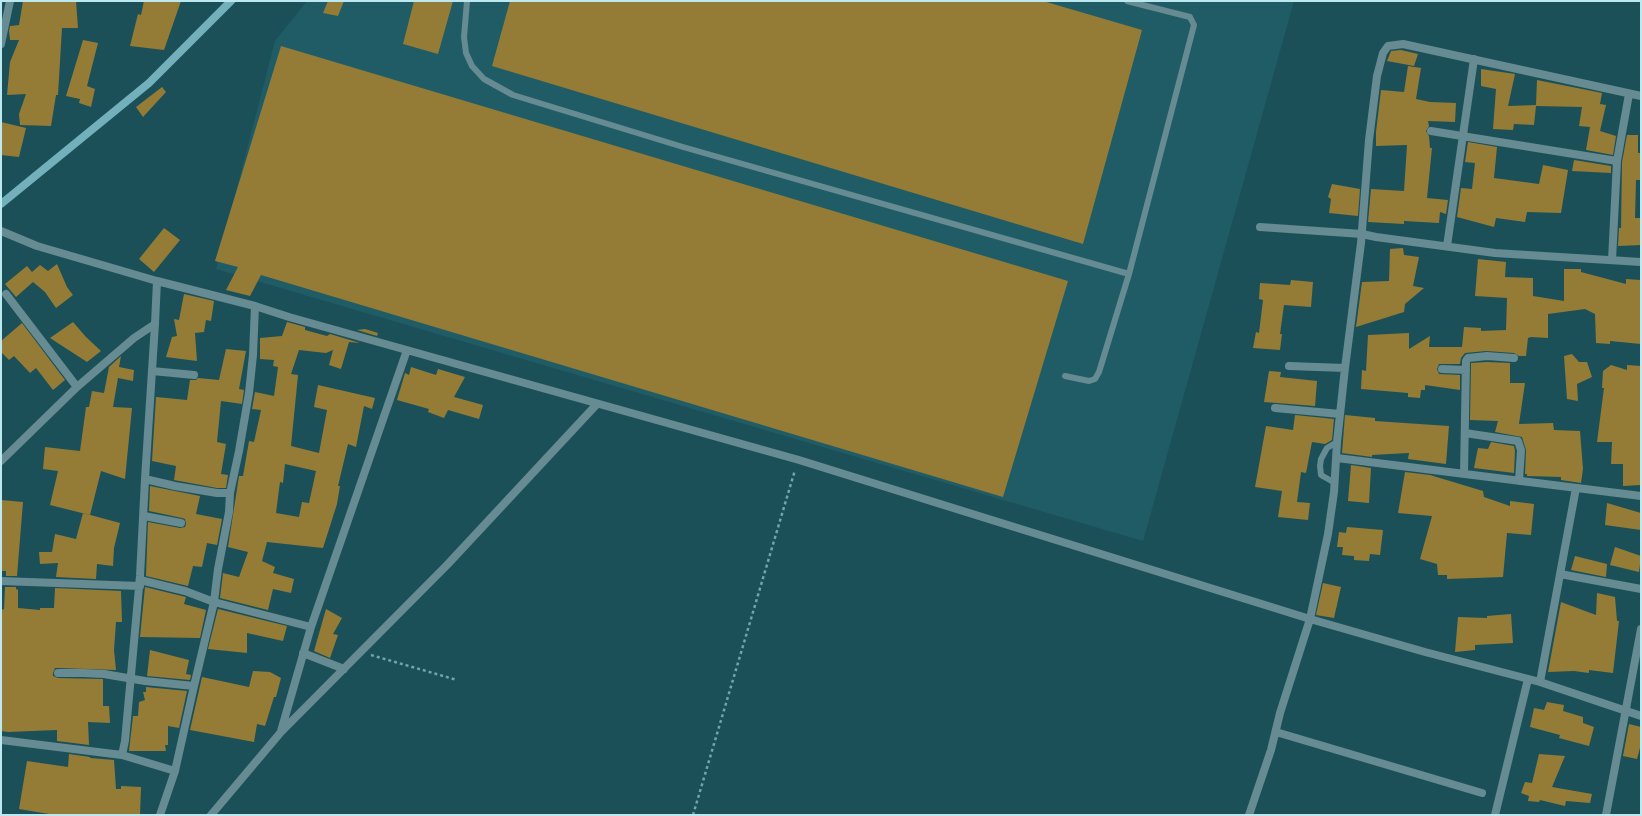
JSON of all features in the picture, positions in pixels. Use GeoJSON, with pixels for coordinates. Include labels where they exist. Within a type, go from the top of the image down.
{"type":"FeatureCollection","features":[{"type":"Feature","properties":{"kind":"main road"},"geometry":{"type":"LineString","coordinates":[[1,204],[148,83],[231,1]]}},
{"type":"Feature","properties":{"kind":"street"},"geometry":{"type":"LineString","coordinates":[[1,44],[10,1]]}},
{"type":"Feature","properties":{"kind":"street"},"geometry":{"type":"LineString","coordinates":[[1248,815],[1269,757],[1310,619],[1325,550],[1335,483],[1340,414],[1362,234],[1369,140],[1377,76],[1383,53],[1388,46],[1393,44],[1403,44],[1641,96]]}},
{"type":"Feature","properties":{"kind":"street"},"geometry":{"type":"LineString","coordinates":[[1447,246],[1474,60]]}},
{"type":"Feature","properties":{"kind":"street"},"geometry":{"type":"LineString","coordinates":[[1612,260],[1617,161],[1629,94]]}},
{"type":"Feature","properties":{"kind":"street"},"geometry":{"type":"LineString","coordinates":[[1431,131],[1617,161]]}},
{"type":"Feature","properties":{"kind":"street"},"geometry":{"type":"LineString","coordinates":[[1260,227],[1362,234],[1495,253],[1641,262]]}},
{"type":"Feature","properties":{"kind":"street"},"geometry":{"type":"LineString","coordinates":[[2,232],[37,246],[157,281],[255,306],[799,460],[1310,619],[1540,682],[1641,716]]}},
{"type":"Feature","properties":{"kind":"street"},"geometry":{"type":"LineString","coordinates":[[122,755],[140,583],[145,479],[156,324],[157,281]]}},
{"type":"Feature","properties":{"kind":"street"},"geometry":{"type":"LineString","coordinates":[[6,294],[77,387]]}},
{"type":"Feature","properties":{"kind":"street"},"geometry":{"type":"LineString","coordinates":[[160,815],[175,771],[214,602],[218,569],[229,512],[230,493],[249,392],[253,355],[255,306]]}},
{"type":"Feature","properties":{"kind":"street"},"geometry":{"type":"LineString","coordinates":[[1,461],[77,387],[134,338],[156,324]]}},
{"type":"Feature","properties":{"kind":"street"},"geometry":{"type":"LineString","coordinates":[[281,732],[310,627],[384,411],[407,350]]}},
{"type":"Feature","properties":{"kind":"street"},"geometry":{"type":"LineString","coordinates":[[1464,474],[1466,361],[1468,358],[1487,356],[1514,358]]}},
{"type":"Feature","properties":{"kind":"street"},"geometry":{"type":"LineString","coordinates":[[1289,366],[1345,368]]}},
{"type":"Feature","properties":{"kind":"street"},"geometry":{"type":"LineString","coordinates":[[1442,369],[1466,370]]}},
{"type":"Feature","properties":{"kind":"street"},"geometry":{"type":"LineString","coordinates":[[152,371],[194,375]]}},
{"type":"Feature","properties":{"kind":"street"},"geometry":{"type":"LineString","coordinates":[[212,815],[281,732],[447,565],[597,404]]}},
{"type":"Feature","properties":{"kind":"street"},"geometry":{"type":"LineString","coordinates":[[1275,408],[1340,414]]}},
{"type":"Feature","properties":{"kind":"street"},"geometry":{"type":"LineString","coordinates":[[1465,433],[1518,441],[1521,456],[1519,481]]}},
{"type":"Feature","properties":{"kind":"street"},"geometry":{"type":"LineString","coordinates":[[1337,458],[1641,496]]}},
{"type":"Feature","properties":{"kind":"street"},"geometry":{"type":"LineString","coordinates":[[145,479],[217,493],[230,493]]}},
{"type":"Feature","properties":{"kind":"street"},"geometry":{"type":"LineString","coordinates":[[1540,682],[1576,488]]}},
{"type":"Feature","properties":{"kind":"street"},"geometry":{"type":"LineString","coordinates":[[144,516],[181,523]]}},
{"type":"Feature","properties":{"kind":"street"},"geometry":{"type":"LineString","coordinates":[[1560,574],[1641,589]]}},
{"type":"Feature","properties":{"kind":"street"},"geometry":{"type":"LineString","coordinates":[[1,581],[140,583],[185,591],[214,602],[310,627]]}},
{"type":"Feature","properties":{"kind":"street"},"geometry":{"type":"LineString","coordinates":[[1606,815],[1641,629]]}},
{"type":"Feature","properties":{"kind":"street"},"geometry":{"type":"LineString","coordinates":[[303,653],[344,669]]}},
{"type":"Feature","properties":{"kind":"street"},"geometry":{"type":"LineString","coordinates":[[58,673],[83,672],[194,686]]}},
{"type":"Feature","properties":{"kind":"street"},"geometry":{"type":"LineString","coordinates":[[1495,815],[1528,679]]}},
{"type":"Feature","properties":{"kind":"street"},"geometry":{"type":"LineString","coordinates":[[1276,732],[1482,793]]}},
{"type":"Feature","properties":{"kind":"street"},"geometry":{"type":"LineString","coordinates":[[1,740],[122,755],[175,771]]}},
{"type":"Feature","properties":{"kind":"lane"},"geometry":{"type":"LineString","coordinates":[[467,1],[464,37],[466,53],[472,66],[484,79],[513,95],[683,147],[1129,274]]}},
{"type":"Feature","properties":{"kind":"lane"},"geometry":{"type":"LineString","coordinates":[[1065,376],[1088,381],[1095,379],[1098,376],[1129,274],[1194,26],[1190,17],[1127,1]]}},
{"type":"Feature","properties":{"kind":"lane"},"geometry":{"type":"LineString","coordinates":[[1335,483],[1321,475],[1320,466],[1321,459],[1327,448],[1337,442]]}},
{"type":"Feature","properties":{"kind":"path"},"geometry":{"type":"LineString","coordinates":[[693,815],[799,460]]}},
{"type":"Feature","properties":{"kind":"path"},"geometry":{"type":"LineString","coordinates":[[361,652],[458,680]]}},
{"type":"Feature","properties":{"kind":"shaded area"},"geometry":{"type":"Polygon","coordinates":[[[307,1],[1294,1],[1143,541],[216,269],[275,41],[307,1]]]}},
{"type":"Feature","properties":{"kind":"building"},"geometry":{"type":"Polygon","coordinates":[[[23,1],[76,1],[78,28],[62,28],[58,95],[56,95],[51,126],[20,125],[19,114],[26,94],[7,95],[10,62],[19,40],[10,40],[9,31],[10,26],[19,25],[23,1]]]}},
{"type":"Feature","properties":{"kind":"building"},"geometry":{"type":"Polygon","coordinates":[[[144,1],[181,1],[164,50],[130,46],[138,14],[141,15],[144,1]]]}},
{"type":"Feature","properties":{"kind":"building"},"geometry":{"type":"Polygon","coordinates":[[[328,1],[344,1],[338,16],[323,13],[328,1]]]}},
{"type":"Feature","properties":{"kind":"building"},"geometry":{"type":"Polygon","coordinates":[[[414,1],[453,1],[438,54],[403,44],[414,1]]]}},
{"type":"Feature","properties":{"kind":"building"},"geometry":{"type":"Polygon","coordinates":[[[510,1],[1043,1],[1142,30],[1083,244],[492,66],[510,1]]]}},
{"type":"Feature","properties":{"kind":"building"},"geometry":{"type":"Polygon","coordinates":[[[83,40],[98,43],[87,86],[95,89],[91,107],[79,103],[80,99],[66,96],[83,40]]]}},
{"type":"Feature","properties":{"kind":"building"},"geometry":{"type":"Polygon","coordinates":[[[281,46],[1068,281],[1003,497],[261,275],[250,296],[226,290],[238,267],[215,261],[281,46]]]}},
{"type":"Feature","properties":{"kind":"building"},"geometry":{"type":"Polygon","coordinates":[[[1401,50],[1418,54],[1414,66],[1387,61],[1391,51],[1401,50]]]}},
{"type":"Feature","properties":{"kind":"building"},"geometry":{"type":"Polygon","coordinates":[[[1408,66],[1421,68],[1416,99],[1430,102],[1456,103],[1455,122],[1428,121],[1429,126],[1426,131],[1429,136],[1430,148],[1432,148],[1427,198],[1448,200],[1446,214],[1440,212],[1439,223],[1404,221],[1404,224],[1368,222],[1371,189],[1404,191],[1407,145],[1376,146],[1376,132],[1381,90],[1404,92],[1408,66]]]}},
{"type":"Feature","properties":{"kind":"building"},"geometry":{"type":"Polygon","coordinates":[[[1481,69],[1515,74],[1508,106],[1536,105],[1537,80],[1602,93],[1600,104],[1606,105],[1600,131],[1616,136],[1613,155],[1586,150],[1590,127],[1579,126],[1582,107],[1536,106],[1534,125],[1514,124],[1513,130],[1493,129],[1496,89],[1481,86],[1481,69]]]}},
{"type":"Feature","properties":{"kind":"building"},"geometry":{"type":"Polygon","coordinates":[[[162,87],[166,92],[143,117],[136,107],[162,87]]]}},
{"type":"Feature","properties":{"kind":"building"},"geometry":{"type":"Polygon","coordinates":[[[1,122],[26,128],[19,157],[1,155],[1,122]]]}},
{"type":"Feature","properties":{"kind":"building"},"geometry":{"type":"Polygon","coordinates":[[[1627,135],[1638,135],[1638,153],[1641,153],[1640,180],[1636,180],[1635,218],[1641,218],[1641,245],[1618,246],[1619,228],[1621,228],[1622,162],[1627,135]]]}},
{"type":"Feature","properties":{"kind":"building"},"geometry":{"type":"Polygon","coordinates":[[[1468,142],[1497,147],[1494,178],[1539,184],[1543,165],[1568,170],[1561,213],[1527,212],[1525,222],[1496,218],[1494,227],[1457,217],[1461,188],[1472,189],[1475,163],[1465,162],[1468,142]]]}},
{"type":"Feature","properties":{"kind":"building"},"geometry":{"type":"Polygon","coordinates":[[[1574,160],[1611,166],[1611,173],[1572,171],[1574,160]]]}},
{"type":"Feature","properties":{"kind":"building"},"geometry":{"type":"Polygon","coordinates":[[[1332,184],[1360,189],[1358,216],[1329,213],[1331,199],[1328,197],[1332,184]]]}},
{"type":"Feature","properties":{"kind":"building"},"geometry":{"type":"Polygon","coordinates":[[[164,228],[180,240],[154,272],[139,259],[164,228]]]}},
{"type":"Feature","properties":{"kind":"building"},"geometry":{"type":"Polygon","coordinates":[[[1403,248],[1404,255],[1419,257],[1413,286],[1424,288],[1405,304],[1404,312],[1356,327],[1362,282],[1389,281],[1390,249],[1403,248]]]}},
{"type":"Feature","properties":{"kind":"building"},"geometry":{"type":"Polygon","coordinates":[[[1478,259],[1506,262],[1505,277],[1533,278],[1533,296],[1564,301],[1564,269],[1581,269],[1581,272],[1626,284],[1626,279],[1640,280],[1641,344],[1610,341],[1610,344],[1596,343],[1595,314],[1585,309],[1548,314],[1548,338],[1528,338],[1526,356],[1519,356],[1514,353],[1486,351],[1465,353],[1461,358],[1460,364],[1439,364],[1437,369],[1439,374],[1460,375],[1460,390],[1425,385],[1425,390],[1421,390],[1420,398],[1408,397],[1408,393],[1361,389],[1362,370],[1366,371],[1368,335],[1409,333],[1409,349],[1430,336],[1429,347],[1462,347],[1464,327],[1481,328],[1481,331],[1506,330],[1507,298],[1475,296],[1478,259]]]}},
{"type":"Feature","properties":{"kind":"building"},"geometry":{"type":"Polygon","coordinates":[[[57,264],[67,287],[73,295],[56,308],[45,292],[33,282],[16,297],[5,284],[27,266],[32,272],[40,265],[48,271],[57,264]]]}},
{"type":"Feature","properties":{"kind":"building"},"geometry":{"type":"Polygon","coordinates":[[[1291,280],[1313,282],[1311,307],[1284,305],[1280,334],[1282,334],[1280,350],[1253,348],[1256,332],[1259,333],[1263,300],[1259,299],[1260,283],[1290,285],[1291,280]]]}},
{"type":"Feature","properties":{"kind":"building"},"geometry":{"type":"Polygon","coordinates":[[[184,294],[214,301],[211,321],[206,320],[204,332],[195,333],[197,361],[166,357],[172,337],[177,336],[174,319],[179,320],[184,294]]]}},
{"type":"Feature","properties":{"kind":"building"},"geometry":{"type":"Polygon","coordinates":[[[73,322],[101,351],[87,362],[50,338],[73,322]]]}},
{"type":"Feature","properties":{"kind":"building"},"geometry":{"type":"Polygon","coordinates":[[[287,322],[305,327],[305,330],[327,336],[330,334],[360,343],[349,342],[341,369],[329,365],[333,350],[326,353],[299,350],[291,374],[298,375],[291,446],[319,453],[327,410],[314,407],[318,385],[375,398],[372,409],[364,406],[356,447],[348,444],[338,486],[340,486],[337,504],[323,548],[267,542],[262,561],[275,567],[273,573],[294,579],[291,593],[273,589],[268,610],[220,598],[223,573],[239,577],[248,552],[228,547],[239,476],[243,476],[249,441],[254,442],[261,410],[252,409],[255,392],[274,396],[278,367],[273,366],[274,360],[260,359],[260,338],[282,336],[287,322]],[[285,464],[283,483],[280,482],[276,513],[299,517],[302,502],[309,503],[316,471],[285,464]]]}},
{"type":"Feature","properties":{"kind":"building"},"geometry":{"type":"Polygon","coordinates":[[[22,323],[65,380],[53,390],[36,368],[30,373],[14,356],[9,360],[1,352],[1,341],[22,323]]]}},
{"type":"Feature","properties":{"kind":"building"},"geometry":{"type":"Polygon","coordinates":[[[365,329],[378,333],[377,336],[357,330],[365,329]]]}},
{"type":"Feature","properties":{"kind":"building"},"geometry":{"type":"Polygon","coordinates":[[[226,349],[246,351],[239,389],[244,390],[242,404],[221,401],[217,442],[226,444],[221,474],[228,475],[226,488],[217,488],[174,480],[176,466],[152,461],[156,397],[187,400],[190,380],[196,380],[198,378],[219,380],[226,349]]]}},
{"type":"Feature","properties":{"kind":"building"},"geometry":{"type":"Polygon","coordinates":[[[1572,354],[1579,362],[1587,362],[1592,377],[1577,384],[1578,401],[1567,399],[1564,356],[1572,354]]]}},
{"type":"Feature","properties":{"kind":"building"},"geometry":{"type":"Polygon","coordinates":[[[121,356],[119,367],[134,370],[133,381],[118,378],[113,407],[132,408],[125,479],[101,471],[90,515],[50,505],[58,471],[43,469],[45,447],[80,451],[86,407],[89,407],[92,391],[104,393],[109,367],[121,356]]]}},
{"type":"Feature","properties":{"kind":"building"},"geometry":{"type":"Polygon","coordinates":[[[1471,363],[1510,363],[1510,383],[1525,383],[1519,424],[1553,423],[1554,430],[1580,431],[1583,469],[1581,483],[1561,480],[1561,477],[1527,476],[1527,474],[1525,474],[1526,450],[1522,437],[1495,432],[1498,421],[1470,420],[1471,363]]]}},
{"type":"Feature","properties":{"kind":"building"},"geometry":{"type":"Polygon","coordinates":[[[1611,365],[1627,370],[1627,365],[1641,366],[1641,485],[1623,486],[1623,464],[1611,464],[1612,442],[1597,442],[1604,388],[1602,388],[1603,371],[1611,365]]]}},
{"type":"Feature","properties":{"kind":"building"},"geometry":{"type":"Polygon","coordinates":[[[411,367],[436,375],[438,369],[465,377],[454,397],[483,405],[479,419],[448,410],[444,418],[428,412],[429,409],[397,400],[405,373],[409,375],[411,367]]]}},
{"type":"Feature","properties":{"kind":"building"},"geometry":{"type":"Polygon","coordinates":[[[1269,371],[1281,372],[1280,377],[1317,381],[1315,406],[1264,402],[1269,371]]]}},
{"type":"Feature","properties":{"kind":"building"},"geometry":{"type":"Polygon","coordinates":[[[1295,415],[1334,419],[1332,440],[1325,444],[1312,442],[1306,473],[1301,472],[1297,502],[1310,503],[1308,520],[1278,517],[1282,491],[1255,487],[1266,426],[1293,430],[1295,415]]]}},
{"type":"Feature","properties":{"kind":"building"},"geometry":{"type":"Polygon","coordinates":[[[1345,415],[1375,418],[1375,421],[1449,426],[1446,464],[1408,459],[1409,453],[1372,455],[1372,457],[1342,453],[1345,415]]]}},
{"type":"Feature","properties":{"kind":"building"},"geometry":{"type":"Polygon","coordinates":[[[1491,442],[1514,446],[1514,473],[1474,468],[1478,448],[1488,449],[1491,442]]]}},
{"type":"Feature","properties":{"kind":"building"},"geometry":{"type":"Polygon","coordinates":[[[1351,465],[1371,468],[1369,503],[1348,501],[1351,465]]]}},
{"type":"Feature","properties":{"kind":"building"},"geometry":{"type":"Polygon","coordinates":[[[1405,472],[1430,475],[1483,491],[1484,497],[1510,506],[1510,501],[1534,504],[1531,535],[1507,533],[1503,577],[1447,579],[1447,575],[1438,575],[1437,564],[1420,559],[1432,516],[1398,513],[1405,472]]]}},
{"type":"Feature","properties":{"kind":"building"},"geometry":{"type":"Polygon","coordinates":[[[150,486],[200,496],[196,514],[222,519],[217,545],[207,543],[202,567],[193,566],[188,586],[146,576],[148,522],[180,528],[185,527],[186,524],[185,519],[149,511],[150,486]]]}},
{"type":"Feature","properties":{"kind":"building"},"geometry":{"type":"Polygon","coordinates":[[[1,500],[23,502],[17,576],[6,576],[6,571],[1,571],[1,500]]]}},
{"type":"Feature","properties":{"kind":"building"},"geometry":{"type":"Polygon","coordinates":[[[1607,503],[1641,513],[1641,530],[1605,525],[1607,503]]]}},
{"type":"Feature","properties":{"kind":"building"},"geometry":{"type":"Polygon","coordinates":[[[83,513],[120,523],[114,548],[113,566],[97,564],[96,579],[56,577],[58,563],[40,564],[39,552],[52,552],[55,534],[76,539],[83,513]]]}},
{"type":"Feature","properties":{"kind":"building"},"geometry":{"type":"Polygon","coordinates":[[[1347,527],[1383,530],[1380,555],[1370,554],[1369,561],[1354,560],[1354,556],[1342,555],[1343,547],[1337,547],[1339,532],[1346,533],[1347,527]]]}},
{"type":"Feature","properties":{"kind":"building"},"geometry":{"type":"Polygon","coordinates":[[[1615,547],[1641,556],[1639,572],[1610,565],[1615,547]]]}},
{"type":"Feature","properties":{"kind":"building"},"geometry":{"type":"Polygon","coordinates":[[[1575,556],[1607,564],[1606,577],[1571,570],[1575,556]]]}},
{"type":"Feature","properties":{"kind":"building"},"geometry":{"type":"Polygon","coordinates":[[[1323,583],[1341,587],[1334,618],[1316,615],[1323,583]]]}},
{"type":"Feature","properties":{"kind":"building"},"geometry":{"type":"Polygon","coordinates":[[[5,587],[16,587],[18,590],[18,608],[40,610],[40,608],[54,608],[55,588],[121,591],[122,622],[116,622],[114,650],[116,670],[55,668],[53,673],[53,676],[58,678],[103,679],[103,706],[109,706],[110,723],[88,722],[89,745],[57,741],[57,730],[1,731],[1,610],[4,609],[5,587]]]}},
{"type":"Feature","properties":{"kind":"building"},"geometry":{"type":"Polygon","coordinates":[[[145,587],[186,597],[184,604],[206,610],[200,638],[140,637],[145,587]]]}},
{"type":"Feature","properties":{"kind":"building"},"geometry":{"type":"Polygon","coordinates":[[[1597,593],[1615,597],[1617,621],[1619,621],[1613,673],[1589,670],[1589,673],[1574,671],[1548,672],[1561,602],[1596,615],[1597,593]]]}},
{"type":"Feature","properties":{"kind":"building"},"geometry":{"type":"Polygon","coordinates":[[[218,609],[287,626],[283,641],[247,633],[247,653],[208,649],[218,609]]]}},
{"type":"Feature","properties":{"kind":"building"},"geometry":{"type":"Polygon","coordinates":[[[326,609],[342,618],[333,634],[338,635],[330,658],[314,651],[326,609]]]}},
{"type":"Feature","properties":{"kind":"building"},"geometry":{"type":"Polygon","coordinates":[[[1511,614],[1513,643],[1475,645],[1475,650],[1455,652],[1458,617],[1487,618],[1487,616],[1511,614]]]}},
{"type":"Feature","properties":{"kind":"building"},"geometry":{"type":"Polygon","coordinates":[[[150,650],[189,660],[186,674],[191,675],[190,680],[147,676],[150,650]]]}},
{"type":"Feature","properties":{"kind":"building"},"geometry":{"type":"Polygon","coordinates":[[[253,671],[270,672],[281,678],[276,697],[274,697],[265,726],[257,724],[254,742],[190,730],[202,677],[249,687],[253,671]]]}},
{"type":"Feature","properties":{"kind":"building"},"geometry":{"type":"Polygon","coordinates":[[[146,687],[187,691],[179,728],[168,726],[168,745],[165,745],[166,751],[129,751],[133,716],[138,716],[139,702],[145,700],[143,692],[146,692],[146,687]]]}},
{"type":"Feature","properties":{"kind":"building"},"geometry":{"type":"Polygon","coordinates":[[[1547,702],[1564,705],[1563,711],[1583,717],[1583,723],[1594,727],[1589,746],[1559,738],[1560,735],[1530,727],[1534,708],[1544,710],[1547,702]]]}},
{"type":"Feature","properties":{"kind":"building"},"geometry":{"type":"Polygon","coordinates":[[[1629,724],[1641,727],[1641,744],[1637,759],[1623,756],[1629,724]]]}},
{"type":"Feature","properties":{"kind":"building"},"geometry":{"type":"Polygon","coordinates":[[[69,754],[114,760],[116,789],[121,789],[121,786],[141,787],[140,815],[55,815],[19,809],[27,761],[68,767],[69,754]]]}},
{"type":"Feature","properties":{"kind":"building"},"geometry":{"type":"Polygon","coordinates":[[[1539,754],[1565,756],[1552,787],[1592,794],[1590,803],[1566,801],[1565,806],[1540,800],[1539,802],[1528,801],[1529,796],[1521,793],[1525,782],[1532,783],[1539,754]]]}}]}
